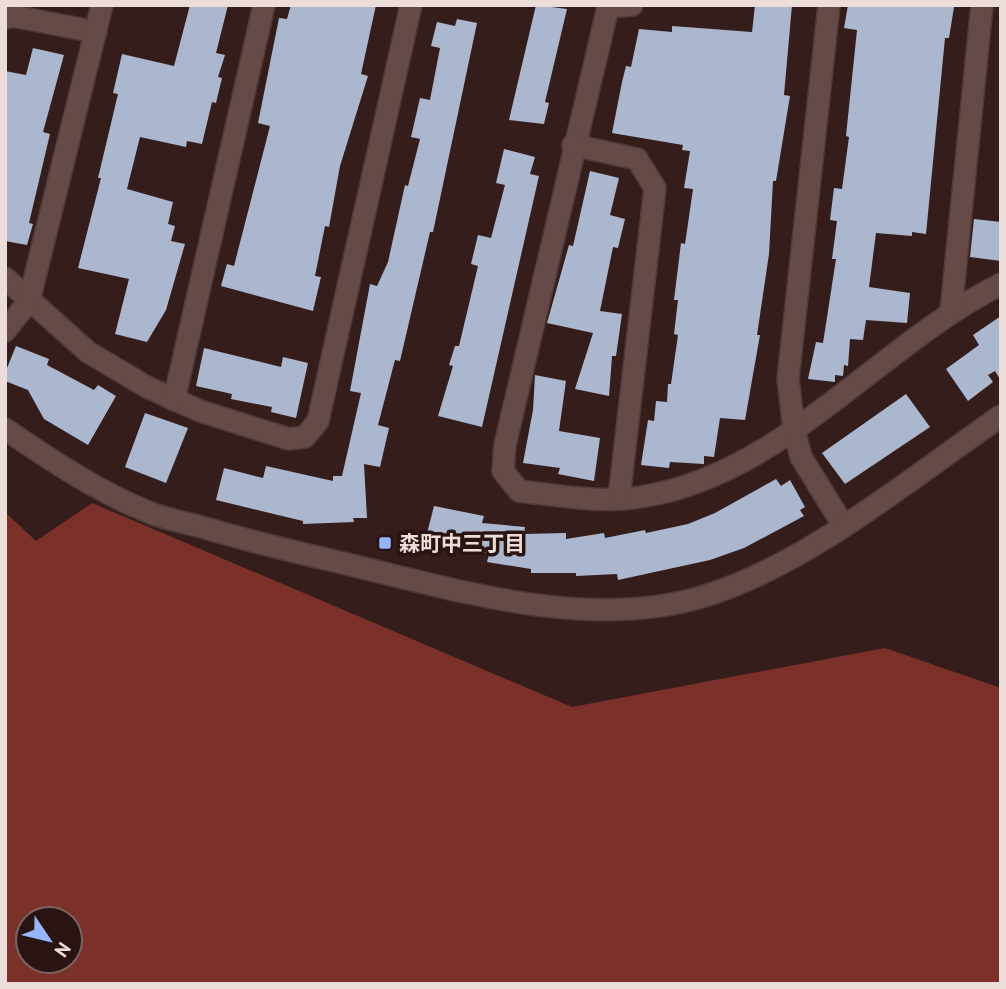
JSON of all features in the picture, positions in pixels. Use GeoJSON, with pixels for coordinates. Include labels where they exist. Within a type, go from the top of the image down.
{"type":"FeatureCollection","features":[{"type":"Feature","properties":{"kind":"street"},"geometry":{"type":"LineString","coordinates":[[5,331],[29,301],[102,5]]}},
{"type":"Feature","properties":{"kind":"street"},"geometry":{"type":"LineString","coordinates":[[174,400],[264,5]]}},
{"type":"Feature","properties":{"kind":"street"},"geometry":{"type":"LineString","coordinates":[[5,278],[88,352],[174,400],[289,439],[305,437],[318,421],[411,5]]}},
{"type":"Feature","properties":{"kind":"street"},"geometry":{"type":"LineString","coordinates":[[632,5],[608,7],[573,145],[505,445],[503,471],[519,491],[597,500],[647,496],[730,467],[794,429],[951,311],[1001,284]]}},
{"type":"Feature","properties":{"kind":"street"},"geometry":{"type":"LineString","coordinates":[[829,5],[788,379],[794,429],[801,457],[844,525]]}},
{"type":"Feature","properties":{"kind":"street"},"geometry":{"type":"LineString","coordinates":[[951,311],[982,5]]}},
{"type":"Feature","properties":{"kind":"street"},"geometry":{"type":"LineString","coordinates":[[5,18],[13,16],[96,32]]}},
{"type":"Feature","properties":{"kind":"street"},"geometry":{"type":"LineString","coordinates":[[573,145],[637,159],[655,188],[619,498]]}},
{"type":"Feature","properties":{"kind":"street"},"geometry":{"type":"LineString","coordinates":[[5,429],[44,456],[146,512],[260,544],[548,607],[623,609],[704,597],[778,568],[1001,416]]}},
{"type":"Feature","properties":{"kind":"shaded area"},"geometry":{"type":"Polygon","coordinates":[[[92,503],[572,707],[885,648],[1001,688],[1001,984],[5,984],[5,512],[36,541],[92,503]]]}},
{"type":"Feature","properties":{"kind":"building"},"geometry":{"type":"Polygon","coordinates":[[[190,5],[228,5],[216,53],[225,55],[218,77],[222,78],[216,103],[212,102],[202,144],[187,141],[186,147],[140,137],[127,189],[173,202],[168,224],[175,226],[171,241],[185,244],[166,310],[147,342],[115,334],[129,279],[78,268],[101,178],[98,178],[118,94],[113,93],[122,54],[174,66],[190,5]]]}},
{"type":"Feature","properties":{"kind":"building"},"geometry":{"type":"Polygon","coordinates":[[[291,5],[376,5],[361,74],[368,76],[340,166],[329,227],[325,226],[315,276],[321,277],[313,311],[221,286],[227,264],[234,266],[270,126],[258,123],[279,18],[287,19],[291,5]]]}},
{"type":"Feature","properties":{"kind":"building"},"geometry":{"type":"Polygon","coordinates":[[[536,5],[567,9],[545,102],[549,103],[544,124],[509,120],[536,5]]]}},
{"type":"Feature","properties":{"kind":"building"},"geometry":{"type":"Polygon","coordinates":[[[755,5],[792,5],[784,95],[790,96],[776,181],[773,181],[769,254],[757,335],[760,335],[745,420],[720,418],[714,457],[704,456],[704,464],[670,462],[669,468],[641,465],[648,420],[654,421],[656,401],[667,402],[668,384],[671,384],[678,335],[674,334],[678,300],[674,300],[681,243],[685,244],[693,189],[684,188],[690,151],[682,150],[683,145],[612,133],[622,82],[626,66],[631,67],[639,29],[672,32],[672,26],[752,32],[755,5]]]}},
{"type":"Feature","properties":{"kind":"building"},"geometry":{"type":"Polygon","coordinates":[[[848,5],[954,7],[949,38],[945,38],[926,234],[912,232],[912,236],[876,233],[869,287],[910,293],[907,323],[866,320],[863,340],[850,339],[848,366],[844,365],[843,376],[835,375],[835,382],[808,379],[816,342],[823,343],[836,259],[832,259],[837,221],[830,220],[834,188],[842,189],[857,30],[844,28],[848,5]]]}},
{"type":"Feature","properties":{"kind":"building"},"geometry":{"type":"Polygon","coordinates":[[[457,19],[477,23],[433,232],[430,232],[400,361],[395,360],[378,425],[389,428],[380,467],[364,464],[367,518],[353,518],[354,522],[303,524],[303,521],[216,500],[224,468],[263,478],[266,466],[333,481],[333,476],[342,476],[361,393],[350,391],[370,284],[377,286],[388,262],[405,185],[408,186],[420,139],[411,137],[420,98],[430,100],[440,48],[431,46],[437,22],[455,26],[457,19]]]}},
{"type":"Feature","properties":{"kind":"building"},"geometry":{"type":"Polygon","coordinates":[[[33,48],[64,55],[43,132],[50,134],[29,223],[33,224],[27,245],[5,241],[5,71],[26,75],[33,48]]]}},
{"type":"Feature","properties":{"kind":"building"},"geometry":{"type":"Polygon","coordinates":[[[504,149],[535,157],[530,174],[539,176],[482,427],[438,416],[453,366],[449,365],[455,346],[459,346],[478,266],[471,264],[478,235],[491,238],[505,185],[496,183],[504,149]]]}},
{"type":"Feature","properties":{"kind":"building"},"geometry":{"type":"Polygon","coordinates":[[[590,171],[619,178],[610,215],[625,219],[618,248],[613,247],[600,311],[622,314],[616,356],[612,356],[609,396],[575,389],[593,333],[547,323],[569,245],[573,246],[590,171]]]}},
{"type":"Feature","properties":{"kind":"building"},"geometry":{"type":"Polygon","coordinates":[[[974,219],[1001,222],[1001,261],[970,257],[974,219]]]}},
{"type":"Feature","properties":{"kind":"building"},"geometry":{"type":"Polygon","coordinates":[[[1001,316],[1001,381],[995,371],[988,375],[993,382],[968,401],[946,369],[979,345],[973,335],[1001,316]]]}},
{"type":"Feature","properties":{"kind":"building"},"geometry":{"type":"Polygon","coordinates":[[[16,346],[49,359],[47,365],[94,390],[98,385],[116,396],[88,445],[44,419],[28,390],[5,381],[5,373],[16,346]]]}},
{"type":"Feature","properties":{"kind":"building"},"geometry":{"type":"Polygon","coordinates":[[[204,348],[281,367],[283,357],[308,363],[296,418],[271,412],[272,407],[231,399],[232,394],[196,386],[204,348]]]}},
{"type":"Feature","properties":{"kind":"building"},"geometry":{"type":"Polygon","coordinates":[[[535,375],[566,381],[559,431],[600,438],[594,481],[558,474],[560,468],[523,463],[533,410],[535,375]]]}},
{"type":"Feature","properties":{"kind":"building"},"geometry":{"type":"Polygon","coordinates":[[[906,394],[930,427],[845,484],[822,453],[906,394]]]}},
{"type":"Feature","properties":{"kind":"building"},"geometry":{"type":"Polygon","coordinates":[[[145,413],[188,428],[166,483],[125,467],[145,413]]]}},
{"type":"Feature","properties":{"kind":"building"},"geometry":{"type":"Polygon","coordinates":[[[776,479],[781,486],[790,480],[805,507],[800,510],[804,516],[744,548],[710,560],[618,580],[617,574],[576,576],[576,573],[531,573],[531,569],[487,562],[489,554],[425,541],[434,506],[484,516],[482,523],[525,527],[524,534],[566,533],[566,539],[604,533],[605,538],[688,524],[715,513],[776,479]]]}},
{"type":"Feature","properties":{"kind":"place","name":"森町中三丁目"},"geometry":{"type":"Point","coordinates":[385,543]}}]}
